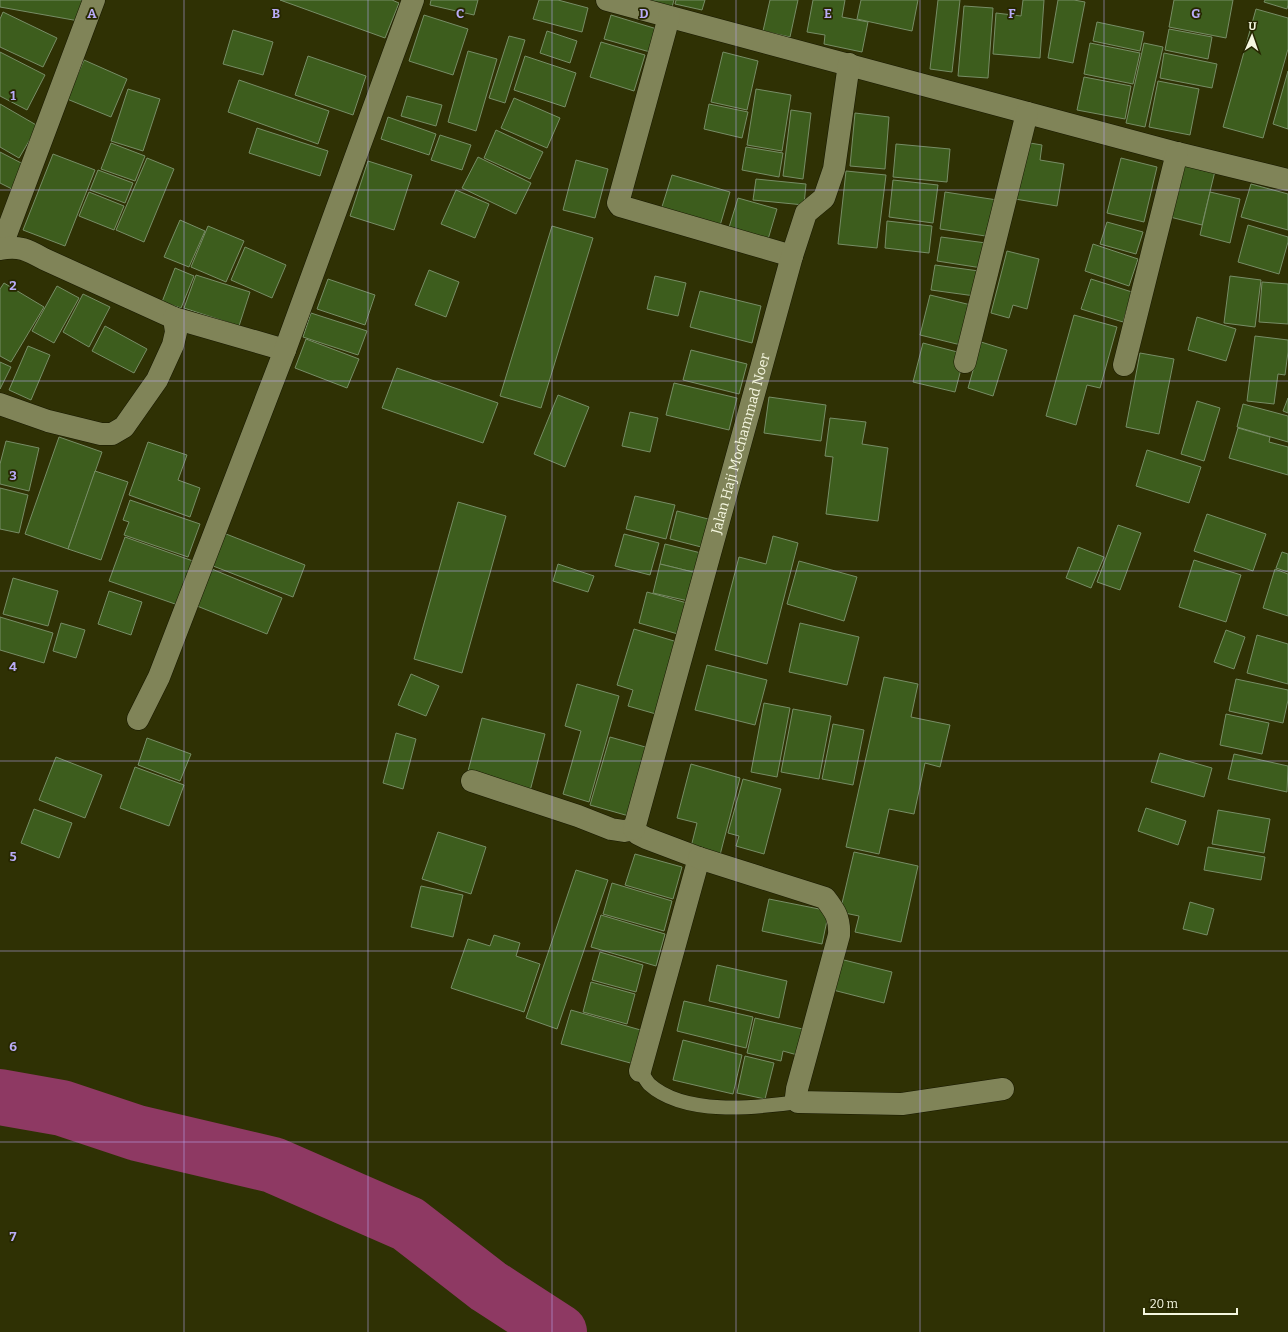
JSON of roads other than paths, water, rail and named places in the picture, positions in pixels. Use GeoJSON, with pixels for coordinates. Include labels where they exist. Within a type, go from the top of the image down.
{"type":"FeatureCollection","features":[{"type":"Feature","properties":{"kind":"street"},"geometry":{"type":"LineString","coordinates":[[94,0],[1,248],[13,247],[26,249],[44,259],[174,318],[285,350]]}},
{"type":"Feature","properties":{"kind":"street"},"geometry":{"type":"LineString","coordinates":[[138,719],[159,677],[285,350],[413,0]]}},
{"type":"Feature","properties":{"kind":"street"},"geometry":{"type":"LineString","coordinates":[[607,0],[1176,153],[1288,180]]}},
{"type":"Feature","properties":{"kind":"street"},"geometry":{"type":"LineString","coordinates":[[669,17],[618,203],[620,206],[792,256]]}},
{"type":"Feature","properties":{"kind":"street","name":"Jalan Haji Mochammad Noer"},"geometry":{"type":"LineString","coordinates":[[634,829],[792,256],[806,214],[824,198],[834,169],[849,64]]}},
{"type":"Feature","properties":{"kind":"street"},"geometry":{"type":"LineString","coordinates":[[965,362],[1027,113]]}},
{"type":"Feature","properties":{"kind":"street"},"geometry":{"type":"LineString","coordinates":[[1124,365],[1176,153]]}},
{"type":"Feature","properties":{"kind":"street"},"geometry":{"type":"LineString","coordinates":[[0,404],[48,421],[101,434],[112,434],[124,427],[157,380],[173,346],[176,332],[174,318]]}},
{"type":"Feature","properties":{"kind":"street"},"geometry":{"type":"LineString","coordinates":[[472,781],[578,816],[611,829],[624,831],[634,829],[638,834],[646,838],[699,858],[825,898],[835,910],[840,923],[839,934],[796,1097],[798,1102],[902,1104],[1003,1089]]}},
{"type":"Feature","properties":{"kind":"street"},"geometry":{"type":"LineString","coordinates":[[640,1072],[699,858]]}},
{"type":"Feature","properties":{"kind":"lane"},"geometry":{"type":"LineString","coordinates":[[640,1072],[649,1084],[664,1094],[690,1104],[718,1107],[764,1106],[798,1102]]}},
{"type":"Feature","properties":{"kind":"waterway"},"geometry":{"type":"LineString","coordinates":[[0,1097],[62,1108],[137,1133],[273,1165],[408,1224],[488,1286],[559,1332]]}}]}
